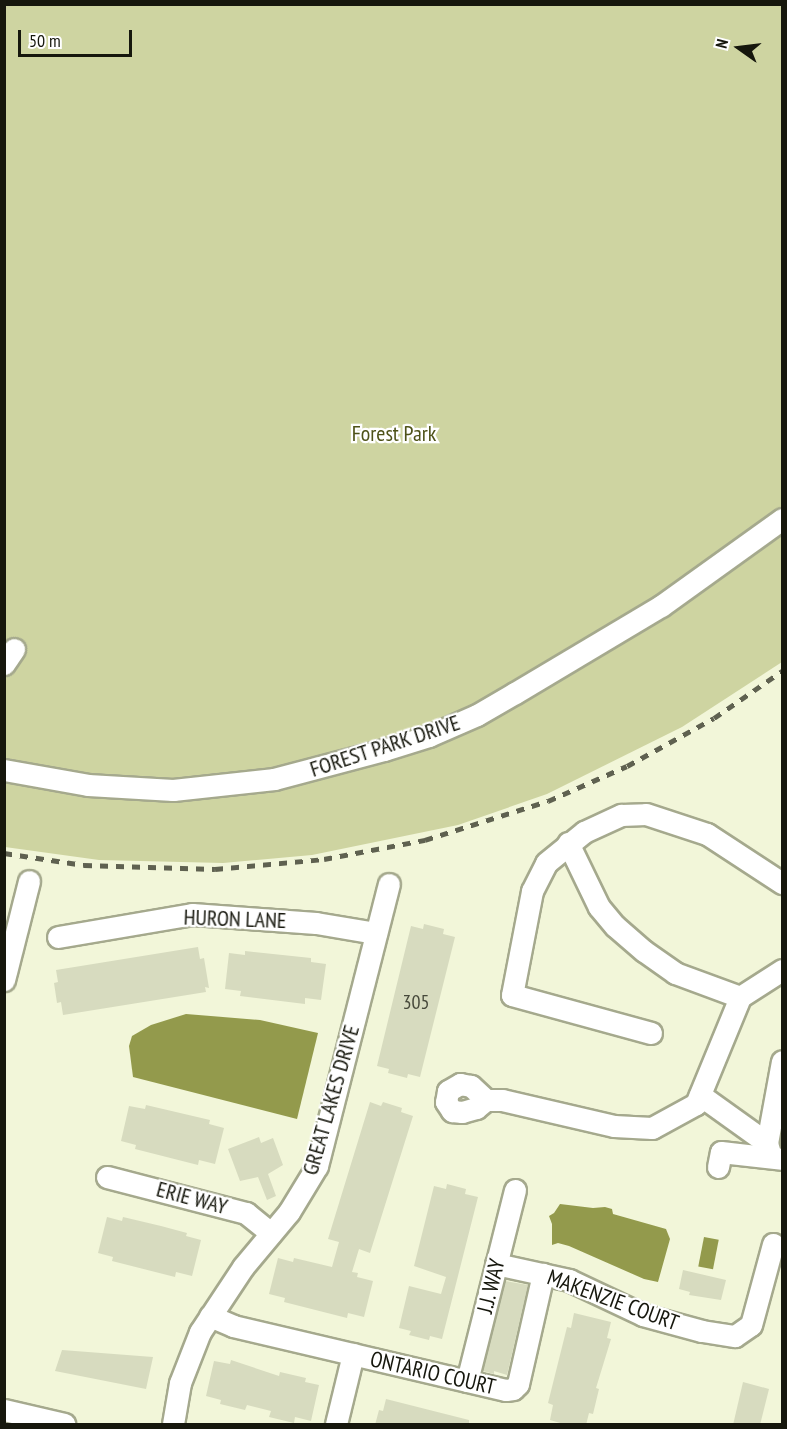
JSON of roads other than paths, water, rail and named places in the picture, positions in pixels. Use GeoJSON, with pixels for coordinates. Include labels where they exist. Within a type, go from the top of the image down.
{"type":"FeatureCollection","features":[{"type":"Feature","properties":{"kind":"street","name":"FOREST PARK DRIVE"},"geometry":{"type":"LineString","coordinates":[[4,770],[88,785],[173,790],[274,779],[384,750],[458,723],[515,693],[661,606],[783,519]]}},
{"type":"Feature","properties":{"kind":"street"},"geometry":{"type":"LineString","coordinates":[[651,1033],[515,998],[512,995],[532,891],[546,863],[584,832],[621,815],[646,814],[707,834],[783,883]]}},
{"type":"Feature","properties":{"kind":"street"},"geometry":{"type":"LineString","coordinates":[[568,843],[599,907],[615,926],[675,973],[721,992],[740,997]]}},
{"type":"Feature","properties":{"kind":"street"},"geometry":{"type":"LineString","coordinates":[[4,980],[29,881]]}},
{"type":"Feature","properties":{"kind":"street","name":"GREAT LAKES DRIVE"},"geometry":{"type":"LineString","coordinates":[[173,1425],[180,1383],[188,1358],[210,1316],[243,1267],[289,1212],[317,1166],[389,884]]}},
{"type":"Feature","properties":{"kind":"street","name":"HURON LANE"},"geometry":{"type":"LineString","coordinates":[[58,937],[192,914],[316,923],[376,933]]}},
{"type":"Feature","properties":{"kind":"street"},"geometry":{"type":"LineString","coordinates":[[486,1100],[502,1100],[614,1126],[652,1128],[696,1104],[740,997],[783,969]]}},
{"type":"Feature","properties":{"kind":"street"},"geometry":{"type":"LineString","coordinates":[[774,1153],[783,1061]]}},
{"type":"Feature","properties":{"kind":"street"},"geometry":{"type":"LineString","coordinates":[[700,1095],[774,1153]]}},
{"type":"Feature","properties":{"kind":"street"},"geometry":{"type":"LineString","coordinates":[[718,1167],[721,1152],[774,1153]]}},
{"type":"Feature","properties":{"kind":"street","name":"ERIE WAY"},"geometry":{"type":"LineString","coordinates":[[107,1177],[236,1209],[256,1218],[271,1233]]}},
{"type":"Feature","properties":{"kind":"street","name":"J.J. WAY"},"geometry":{"type":"LineString","coordinates":[[467,1381],[515,1190]]}},
{"type":"Feature","properties":{"kind":"street","name":"MAKENZIE COURT"},"geometry":{"type":"LineString","coordinates":[[496,1264],[543,1274],[587,1287],[629,1311],[643,1316],[702,1331],[735,1336],[751,1325],[773,1244]]}},
{"type":"Feature","properties":{"kind":"street","name":"ONTARIO COURT"},"geometry":{"type":"LineString","coordinates":[[210,1316],[233,1326],[506,1390],[513,1389],[518,1384],[543,1274]]}},
{"type":"Feature","properties":{"kind":"street","name":"ONTARIO COURT"},"geometry":{"type":"LineString","coordinates":[[336,1425],[354,1354]]}},
{"type":"Feature","properties":{"kind":"street"},"geometry":{"type":"LineString","coordinates":[[4,1410],[64,1425]]}},
{"type":"Feature","properties":{"kind":"railway"},"geometry":{"type":"LineString","coordinates":[[4,853],[84,865],[215,869],[324,859],[425,840],[548,801],[627,766],[714,718],[782,671]]}},
{"type":"Feature","properties":{"kind":"park label","name":"Forest Park"},"geometry":{"type":"Point","coordinates":[394,434]}}]}
